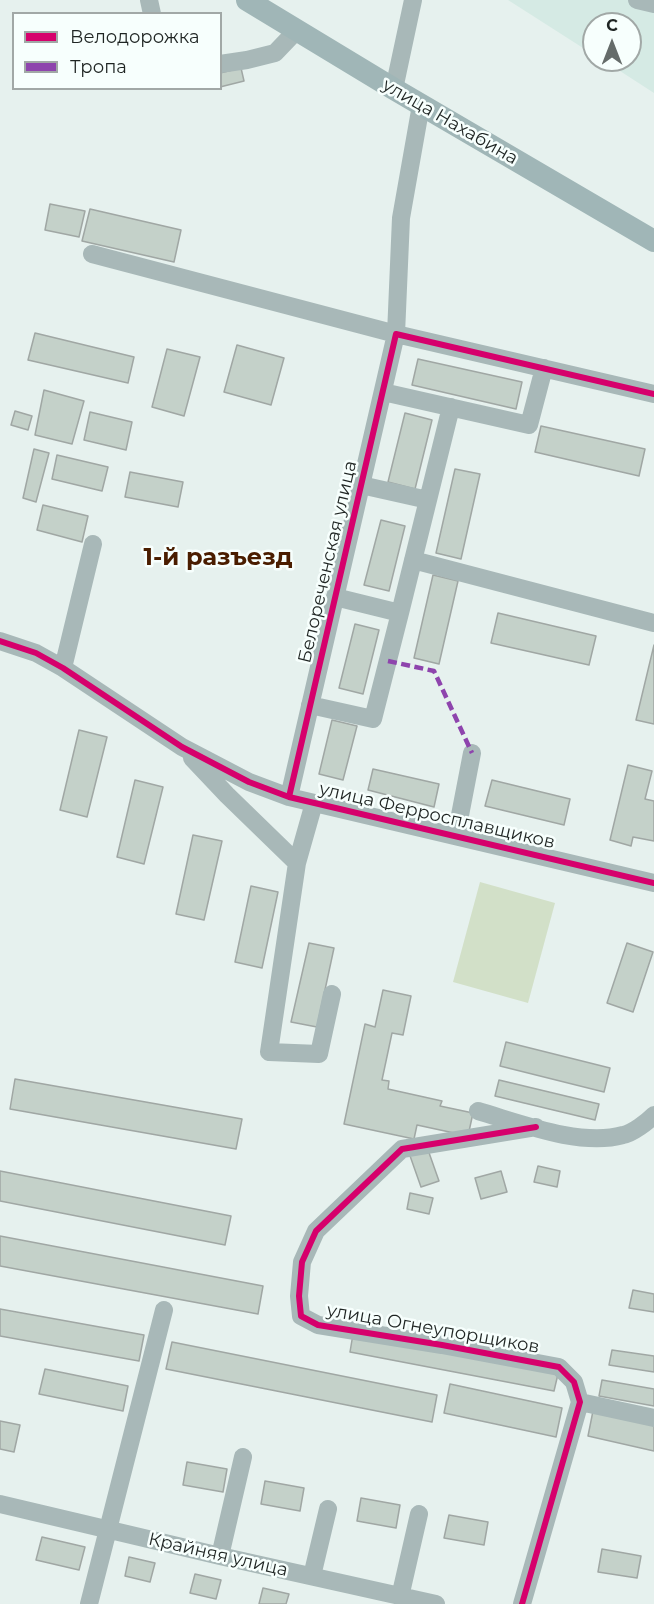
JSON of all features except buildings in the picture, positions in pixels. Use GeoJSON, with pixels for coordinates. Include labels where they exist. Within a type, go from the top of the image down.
{"type":"FeatureCollection","features":[{"type":"Feature","properties":{"kind":"main road","name":"улица Нахабина"},"geometry":{"type":"LineString","coordinates":[[247,0],[654,241]]}},
{"type":"Feature","properties":{"kind":"street"},"geometry":{"type":"LineString","coordinates":[[394,89],[413,0]]}},
{"type":"Feature","properties":{"kind":"street"},"geometry":{"type":"LineString","coordinates":[[637,0],[654,4]]}},
{"type":"Feature","properties":{"kind":"street"},"geometry":{"type":"LineString","coordinates":[[222,64],[275,53],[297,30]]}},
{"type":"Feature","properties":{"kind":"street","name":"Белореченская улица"},"geometry":{"type":"LineString","coordinates":[[289,797],[396,334],[401,218],[422,105]]}},
{"type":"Feature","properties":{"kind":"street"},"geometry":{"type":"LineString","coordinates":[[92,254],[396,334],[654,394]]}},
{"type":"Feature","properties":{"kind":"street"},"geometry":{"type":"LineString","coordinates":[[383,392],[529,426],[544,368]]}},
{"type":"Feature","properties":{"kind":"street"},"geometry":{"type":"LineString","coordinates":[[310,705],[373,719],[451,407]]}},
{"type":"Feature","properties":{"kind":"street"},"geometry":{"type":"LineString","coordinates":[[361,485],[428,500]]}},
{"type":"Feature","properties":{"kind":"street"},"geometry":{"type":"LineString","coordinates":[[63,668],[93,544]]}},
{"type":"Feature","properties":{"kind":"street"},"geometry":{"type":"LineString","coordinates":[[413,560],[654,623]]}},
{"type":"Feature","properties":{"kind":"street"},"geometry":{"type":"LineString","coordinates":[[335,597],[400,612]]}},
{"type":"Feature","properties":{"kind":"street","name":"улица Ферросплавщиков"},"geometry":{"type":"LineString","coordinates":[[0,641],[36,653],[63,668],[182,747],[249,782],[289,797],[654,883]]}},
{"type":"Feature","properties":{"kind":"street"},"geometry":{"type":"LineString","coordinates":[[182,747],[227,795],[297,863]]}},
{"type":"Feature","properties":{"kind":"street"},"geometry":{"type":"LineString","coordinates":[[456,836],[472,753]]}},
{"type":"Feature","properties":{"kind":"street"},"geometry":{"type":"LineString","coordinates":[[314,803],[297,863],[268,1052],[319,1054],[332,994]]}},
{"type":"Feature","properties":{"kind":"street"},"geometry":{"type":"LineString","coordinates":[[478,1111],[536,1127],[597,1139],[625,1135],[654,1115]]}},
{"type":"Feature","properties":{"kind":"street","name":"улица Огнеупорщиков"},"geometry":{"type":"LineString","coordinates":[[536,1127],[402,1149],[316,1231],[302,1262],[299,1296],[301,1316],[318,1325],[559,1367],[574,1382],[580,1402]]}},
{"type":"Feature","properties":{"kind":"street"},"geometry":{"type":"LineString","coordinates":[[89,1604],[164,1310]]}},
{"type":"Feature","properties":{"kind":"street"},"geometry":{"type":"LineString","coordinates":[[522,1604],[580,1402],[654,1418]]}},
{"type":"Feature","properties":{"kind":"street"},"geometry":{"type":"LineString","coordinates":[[220,1556],[243,1457]]}},
{"type":"Feature","properties":{"kind":"street","name":"Крайняя улица"},"geometry":{"type":"LineString","coordinates":[[0,1504],[436,1604]]}},
{"type":"Feature","properties":{"kind":"street"},"geometry":{"type":"LineString","coordinates":[[312,1576],[328,1509]]}},
{"type":"Feature","properties":{"kind":"street"},"geometry":{"type":"LineString","coordinates":[[400,1597],[419,1514]]}},
{"type":"Feature","properties":{"kind":"shaded area"},"geometry":{"type":"Polygon","coordinates":[[[508,0],[654,0],[654,93],[622,72],[642,72],[642,12],[582,12],[582,47],[508,0]]]}},
{"type":"Feature","properties":{"kind":"green space"},"geometry":{"type":"Polygon","coordinates":[[[480,882],[555,903],[528,1003],[453,982],[480,882]]]}},
{"type":"Feature","properties":{"kind":"marked path"},"geometry":{"type":"LineString","coordinates":[[388,661],[434,671],[472,753]]}},
{"type":"Feature","properties":{"kind":"cycle path"},"geometry":{"type":"LineString","coordinates":[[289,797],[396,334],[654,394]]}},
{"type":"Feature","properties":{"kind":"cycle path"},"geometry":{"type":"LineString","coordinates":[[0,641],[36,653],[63,668],[182,747],[249,782],[289,797],[654,883]]}},
{"type":"Feature","properties":{"kind":"cycle path"},"geometry":{"type":"LineString","coordinates":[[522,1604],[580,1402],[574,1382],[559,1367],[318,1325],[301,1316],[299,1296],[302,1262],[316,1231],[402,1149],[536,1127]]}},
{"type":"Feature","properties":{"kind":"district","name":"1-й разъезд"},"geometry":{"type":"Point","coordinates":[218,558]}}]}
